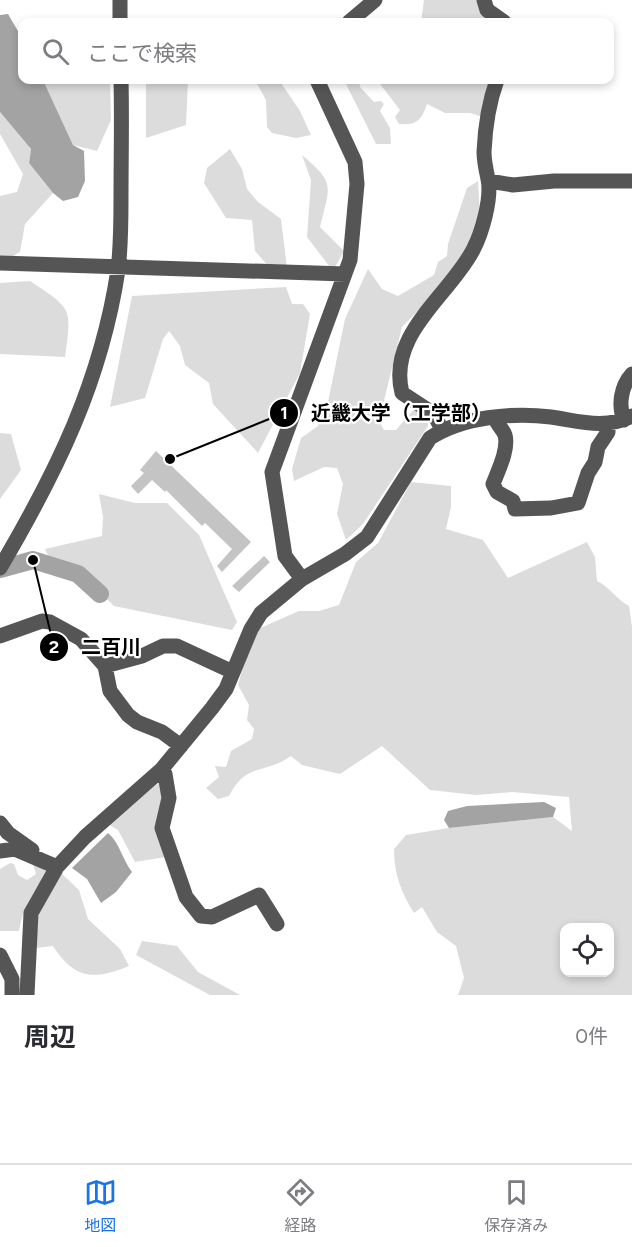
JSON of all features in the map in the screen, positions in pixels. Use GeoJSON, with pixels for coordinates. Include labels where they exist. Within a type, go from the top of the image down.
{"type":"FeatureCollection","features":[{"type":"Feature","properties":{"kind":"street"},"geometry":{"type":"LineString","coordinates":[[120,0],[120,18]]}},
{"type":"Feature","properties":{"kind":"street"},"geometry":{"type":"LineString","coordinates":[[354,18],[375,0]]}},
{"type":"Feature","properties":{"kind":"street"},"geometry":{"type":"LineString","coordinates":[[484,0],[487,9],[499,18]]}},
{"type":"Feature","properties":{"kind":"street"},"geometry":{"type":"LineString","coordinates":[[0,568],[45,492],[88,394],[108,324],[118,268],[121,84]]}},
{"type":"Feature","properties":{"kind":"street"},"geometry":{"type":"LineString","coordinates":[[302,579],[285,556],[272,472],[350,260],[357,184],[355,162],[319,84]]}},
{"type":"Feature","properties":{"kind":"street"},"geometry":{"type":"LineString","coordinates":[[442,430],[434,414],[402,393],[399,378],[403,356],[420,317],[460,272],[474,248],[486,218],[489,181],[485,144],[495,84]]}},
{"type":"Feature","properties":{"kind":"street"},"geometry":{"type":"LineString","coordinates":[[489,181],[513,185],[554,181],[632,181]]}},
{"type":"Feature","properties":{"kind":"street"},"geometry":{"type":"LineString","coordinates":[[0,263],[345,274]]}},
{"type":"Feature","properties":{"kind":"street"},"geometry":{"type":"LineString","coordinates":[[27,995],[31,913],[57,867],[85,837],[161,770],[181,746],[226,689],[251,629],[261,613],[302,579],[345,554],[367,537],[430,438],[442,430],[517,415],[593,424],[608,424],[628,418],[621,402],[625,382],[632,374]]}},
{"type":"Feature","properties":{"kind":"street"},"geometry":{"type":"LineString","coordinates":[[495,418],[505,433],[506,443],[493,484],[497,492],[513,501],[515,508],[551,508],[578,503],[588,474],[595,462],[598,447],[608,432],[608,424]]}},
{"type":"Feature","properties":{"kind":"street"},"geometry":{"type":"LineString","coordinates":[[0,636],[42,621],[50,622],[81,639],[105,666],[110,691],[128,715],[137,722],[162,732],[181,746]]}},
{"type":"Feature","properties":{"kind":"street"},"geometry":{"type":"LineString","coordinates":[[105,666],[142,656],[163,646],[177,646],[233,672]]}},
{"type":"Feature","properties":{"kind":"street"},"geometry":{"type":"LineString","coordinates":[[161,770],[165,774],[169,798],[162,828],[192,905],[201,916],[212,917],[259,895],[277,924]]}},
{"type":"Feature","properties":{"kind":"street"},"geometry":{"type":"LineString","coordinates":[[0,823],[8,833],[41,856],[43,861]]}},
{"type":"Feature","properties":{"kind":"street"},"geometry":{"type":"LineString","coordinates":[[0,851],[15,849],[57,867]]}},
{"type":"Feature","properties":{"kind":"street"},"geometry":{"type":"LineString","coordinates":[[0,955],[12,979],[12,995]]}},
{"type":"Feature","properties":{"kind":"shaded area"},"geometry":{"type":"Polygon","coordinates":[[[424,0],[476,0],[489,18],[422,18],[424,0]]]}},
{"type":"Feature","properties":{"kind":"shaded area"},"geometry":{"type":"Polygon","coordinates":[[[8,14],[18,31],[18,84],[45,84],[73,145],[84,151],[85,181],[78,197],[63,201],[53,193],[29,163],[31,149],[0,112],[0,15],[8,14]]]}},
{"type":"Feature","properties":{"kind":"shaded area"},"geometry":{"type":"Polygon","coordinates":[[[45,84],[110,84],[111,120],[97,151],[73,145],[45,84]]]}},
{"type":"Feature","properties":{"kind":"shaded area"},"geometry":{"type":"Polygon","coordinates":[[[146,84],[188,84],[186,125],[146,138],[146,84]]]}},
{"type":"Feature","properties":{"kind":"shaded area"},"geometry":{"type":"Polygon","coordinates":[[[257,84],[282,84],[300,111],[311,135],[296,138],[272,133],[267,127],[266,100],[257,84]]]}},
{"type":"Feature","properties":{"kind":"shaded area"},"geometry":{"type":"Polygon","coordinates":[[[346,84],[360,84],[374,102],[381,101],[384,104],[380,111],[390,128],[391,144],[376,144],[346,84]]]}},
{"type":"Feature","properties":{"kind":"shaded area"},"geometry":{"type":"Polygon","coordinates":[[[380,84],[492,84],[486,118],[470,113],[445,113],[427,104],[418,121],[399,124],[395,117],[400,110],[380,84]]]}},
{"type":"Feature","properties":{"kind":"shaded area"},"geometry":{"type":"Polygon","coordinates":[[[0,112],[31,149],[29,163],[53,193],[25,224],[20,252],[10,258],[0,259],[0,196],[17,192],[23,174],[0,134],[0,112]]]}},
{"type":"Feature","properties":{"kind":"shaded area"},"geometry":{"type":"Polygon","coordinates":[[[230,149],[242,169],[247,189],[258,202],[281,219],[287,268],[271,269],[255,251],[252,220],[226,218],[204,183],[207,168],[230,149]]]}},
{"type":"Feature","properties":{"kind":"shaded area"},"geometry":{"type":"Polygon","coordinates":[[[302,155],[321,173],[328,186],[320,227],[344,251],[333,271],[307,237],[311,180],[302,155]]]}},
{"type":"Feature","properties":{"kind":"shaded area"},"geometry":{"type":"Polygon","coordinates":[[[478,181],[480,217],[459,269],[402,327],[379,421],[384,430],[396,430],[416,407],[428,414],[428,426],[363,524],[346,540],[337,514],[343,484],[337,468],[324,467],[294,481],[292,469],[301,438],[318,426],[328,402],[345,319],[368,269],[382,289],[398,296],[434,275],[438,262],[447,256],[448,244],[467,188],[478,181]]]}},
{"type":"Feature","properties":{"kind":"shaded area"},"geometry":{"type":"Polygon","coordinates":[[[30,281],[54,298],[66,311],[68,328],[65,357],[0,354],[0,283],[30,281]]]}},
{"type":"Feature","properties":{"kind":"shaded area"},"geometry":{"type":"Polygon","coordinates":[[[286,287],[292,304],[303,304],[310,314],[300,373],[258,453],[213,404],[209,383],[185,365],[180,346],[169,331],[163,339],[145,398],[110,407],[132,296],[286,287]]]}},
{"type":"Feature","properties":{"kind":"shaded area"},"geometry":{"type":"Polygon","coordinates":[[[0,433],[11,434],[21,470],[0,499],[0,433]]]}},
{"type":"Feature","properties":{"kind":"shaded area"},"geometry":{"type":"Polygon","coordinates":[[[411,482],[451,486],[451,507],[446,529],[483,540],[508,578],[587,542],[595,557],[597,581],[629,606],[632,627],[632,995],[458,995],[464,978],[456,946],[437,932],[422,907],[414,913],[399,882],[394,849],[406,835],[553,817],[572,831],[569,797],[512,792],[476,795],[430,790],[382,746],[340,774],[302,765],[291,756],[281,762],[249,773],[235,785],[229,796],[218,799],[206,788],[219,777],[215,766],[226,767],[231,751],[252,739],[254,729],[247,720],[249,705],[238,685],[248,649],[258,629],[299,611],[319,611],[339,605],[356,562],[378,543],[411,482]]]}},
{"type":"Feature","properties":{"kind":"shaded area"},"geometry":{"type":"Polygon","coordinates":[[[99,494],[135,503],[167,503],[199,535],[237,622],[232,630],[114,606],[79,571],[49,558],[45,549],[102,536],[103,517],[99,494]]]}},
{"type":"Feature","properties":{"kind":"shaded area"},"geometry":{"type":"Polygon","coordinates":[[[160,782],[172,856],[135,862],[118,830],[108,824],[160,782]]]}},
{"type":"Feature","properties":{"kind":"shaded area"},"geometry":{"type":"Polygon","coordinates":[[[544,802],[556,808],[553,817],[449,828],[444,820],[448,811],[467,806],[544,802]]]}},
{"type":"Feature","properties":{"kind":"shaded area"},"geometry":{"type":"Polygon","coordinates":[[[108,833],[132,872],[116,892],[101,903],[87,879],[72,868],[108,833]]]}},
{"type":"Feature","properties":{"kind":"shaded area"},"geometry":{"type":"Polygon","coordinates":[[[32,861],[49,870],[26,906],[19,931],[0,931],[0,869],[10,863],[14,864],[18,875],[27,880],[36,874],[32,861]]]}},
{"type":"Feature","properties":{"kind":"shaded area"},"geometry":{"type":"Polygon","coordinates":[[[61,873],[79,890],[88,919],[120,949],[129,966],[105,974],[86,974],[69,965],[53,946],[36,948],[38,915],[61,873]]]}},
{"type":"Feature","properties":{"kind":"shaded area"},"geometry":{"type":"Polygon","coordinates":[[[142,941],[177,946],[198,972],[240,995],[210,995],[136,955],[142,941]]]}},
{"type":"Feature","properties":{"kind":"building"},"geometry":{"type":"Polygon","coordinates":[[[156,451],[251,542],[222,572],[217,566],[232,549],[205,523],[202,526],[166,490],[165,492],[152,480],[138,494],[131,486],[144,473],[140,470],[156,451]]]}},
{"type":"Feature","properties":{"kind":"building"},"geometry":{"type":"Polygon","coordinates":[[[264,556],[270,562],[239,592],[232,586],[264,556]]]}},
{"type":"Feature","properties":{"kind":"waterway"},"geometry":{"type":"LineString","coordinates":[[0,569],[33,560],[78,574],[100,594]]}},
{"type":"Feature","properties":{"kind":"place","name":"近畿大学（工学部）"},"geometry":{"type":"Point","coordinates":[170,459]}},
{"type":"Feature","properties":{"kind":"place","name":"二百川"},"geometry":{"type":"Point","coordinates":[33,560]}}]}
